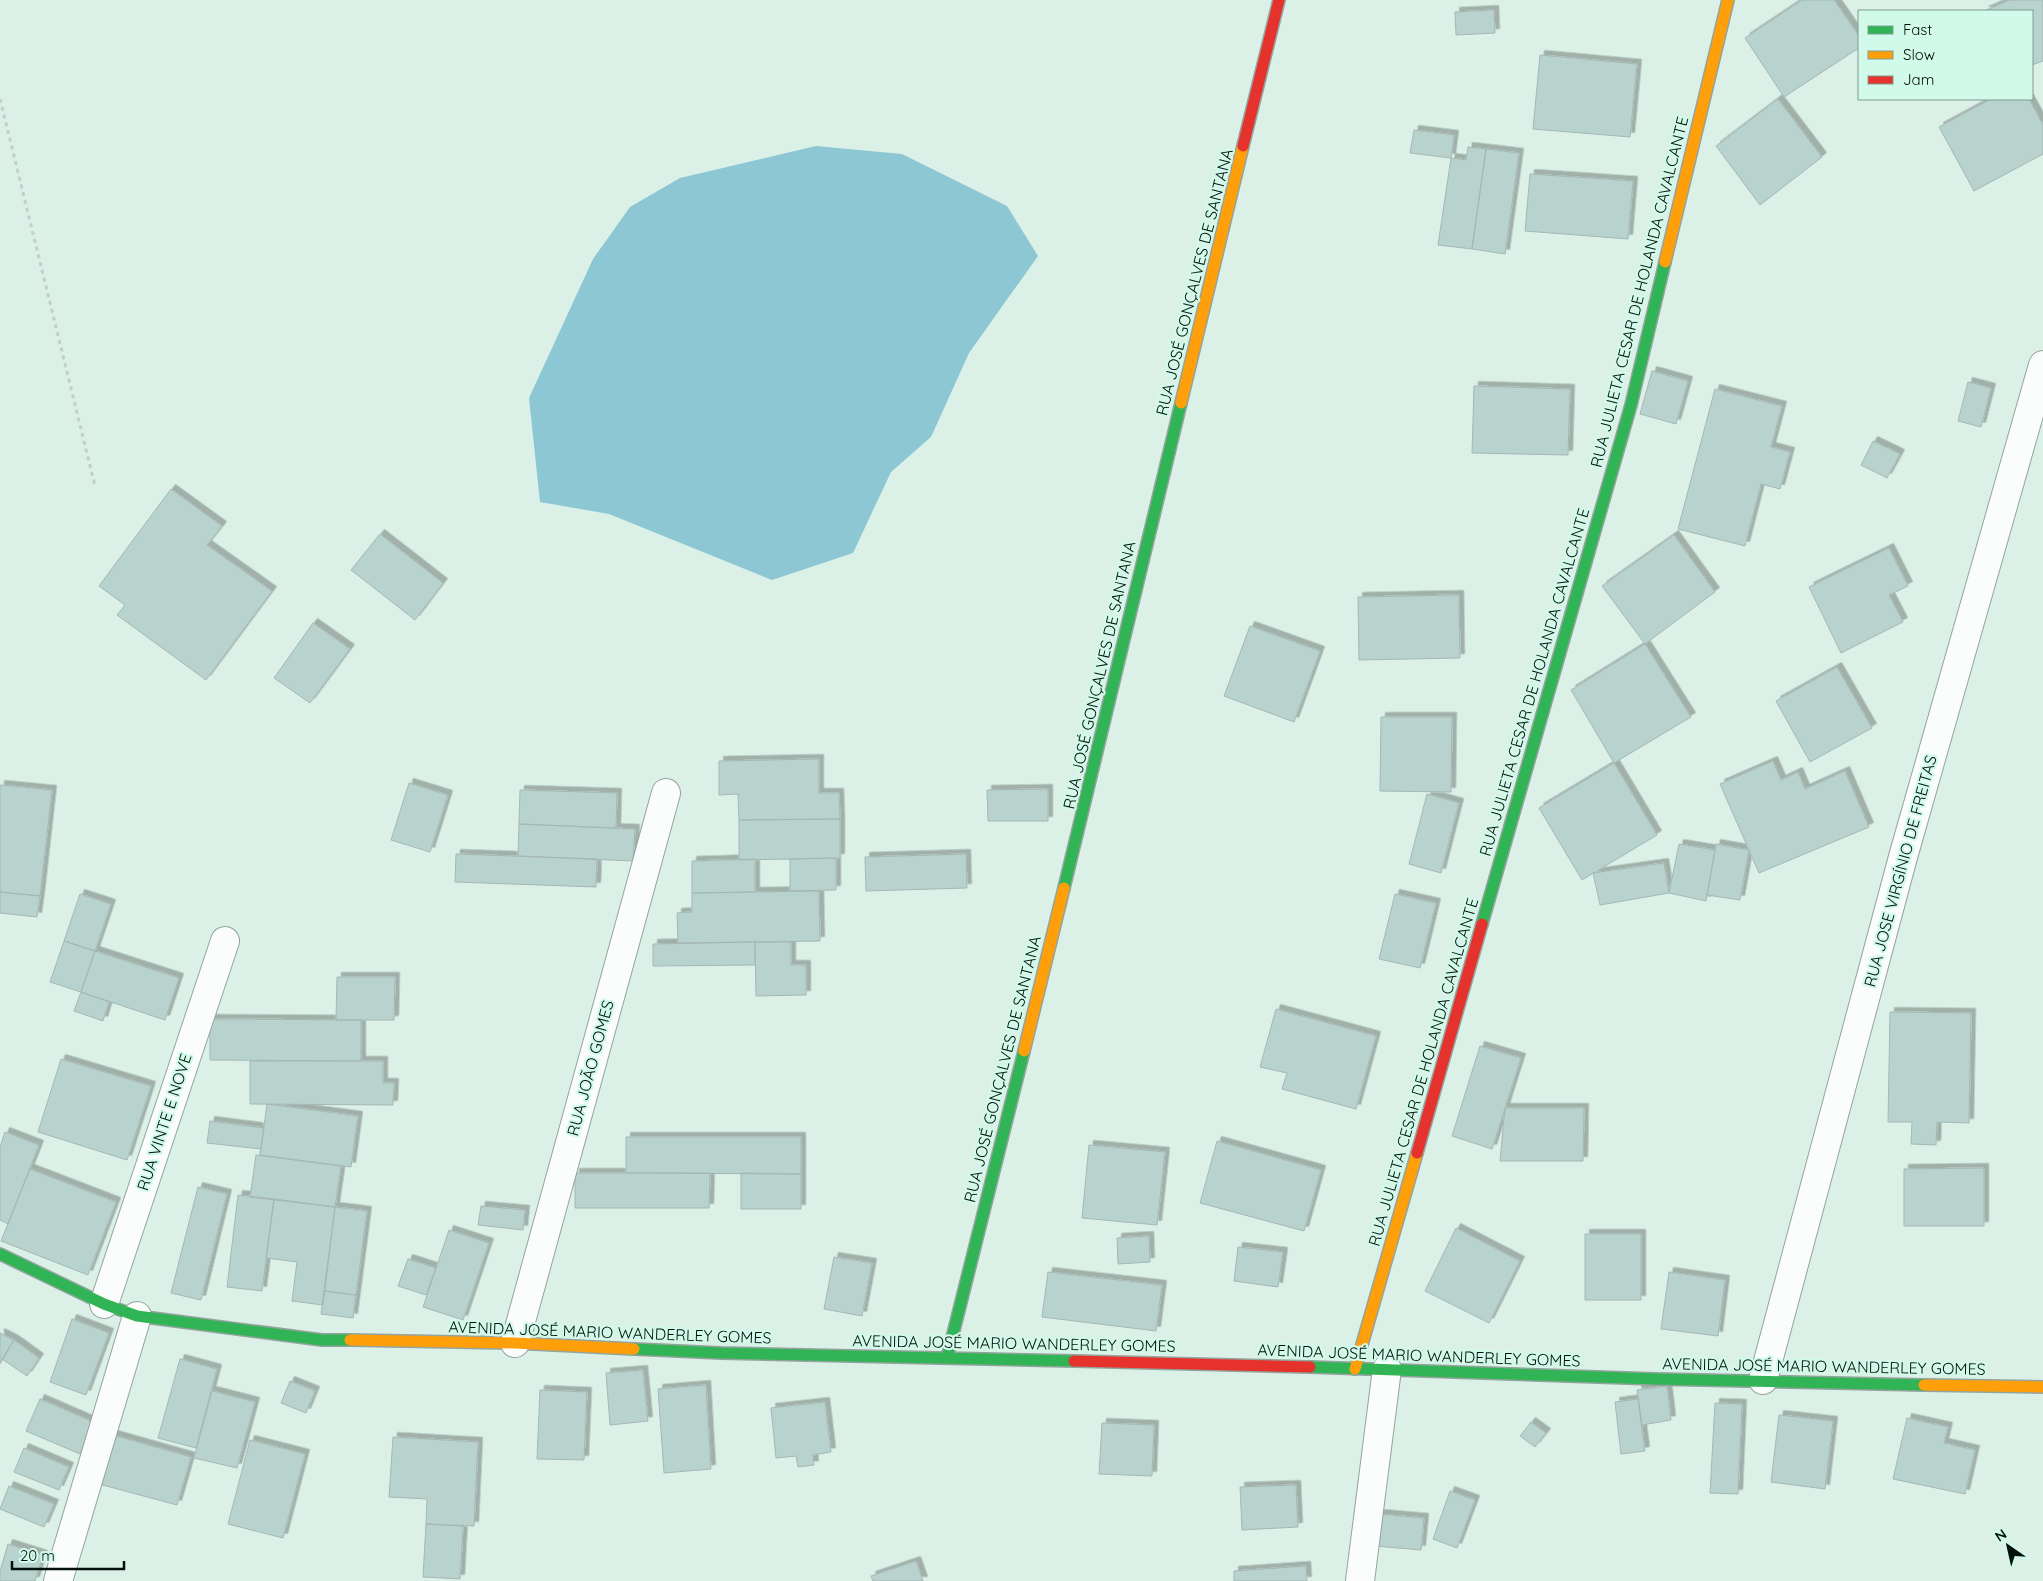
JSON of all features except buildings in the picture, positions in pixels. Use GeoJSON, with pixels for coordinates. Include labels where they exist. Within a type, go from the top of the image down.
{"type":"FeatureCollection","features":[{"type":"Feature","properties":{"kind":"street","name":"RUA JOSÉ GONÇALVES DE SANTANA"},"geometry":{"type":"LineString","coordinates":[[947,1358],[1069,870],[1206,296],[1280,0]]}},
{"type":"Feature","properties":{"kind":"street","name":"RUA JULIETA CESAR DE HOLANDA CAVALCANTE"},"geometry":{"type":"LineString","coordinates":[[1355,1369],[1630,405],[1728,0]]}},
{"type":"Feature","properties":{"kind":"street","name":"RUA JOSE VIRGÍNIO DE FREITAS"},"geometry":{"type":"LineString","coordinates":[[1763,1380],[1900,867],[2043,365]]}},
{"type":"Feature","properties":{"kind":"street","name":"RUA JOÃO GOMES"},"geometry":{"type":"LineString","coordinates":[[515,1343],[666,793]]}},
{"type":"Feature","properties":{"kind":"street","name":"RUA VINTE E NOVE"},"geometry":{"type":"LineString","coordinates":[[104,1304],[224,941]]}},
{"type":"Feature","properties":{"kind":"street","name":"AVENIDA JOSÉ MARIO WANDERLEY GOMES"},"geometry":{"type":"LineString","coordinates":[[0,1254],[104,1304],[137,1316],[322,1340],[515,1343],[721,1353],[1355,1369],[1656,1379],[2043,1387]]}},
{"type":"Feature","properties":{"kind":"street"},"geometry":{"type":"LineString","coordinates":[[58,1581],[137,1316]]}},
{"type":"Feature","properties":{"kind":"street"},"geometry":{"type":"LineString","coordinates":[[1360,1581],[1387,1370]]}},
{"type":"Feature","properties":{"kind":"path"},"geometry":{"type":"LineString","coordinates":[[0,99],[96,486]]}},
{"type":"Feature","properties":{"kind":"water"},"geometry":{"type":"Polygon","coordinates":[[[816,146],[902,154],[1007,206],[1038,256],[969,353],[931,437],[891,472],[853,553],[772,580],[609,514],[540,502],[529,398],[593,259],[630,207],[680,178],[816,146]]]}},
{"type":"Feature","properties":{"kind":"traffic: fast"},"geometry":{"type":"LineString","coordinates":[[1482,924],[1631,405],[1665,262]]}},
{"type":"Feature","properties":{"kind":"traffic: fast"},"geometry":{"type":"LineString","coordinates":[[1064,888],[1181,403]]}},
{"type":"Feature","properties":{"kind":"traffic: fast"},"geometry":{"type":"LineString","coordinates":[[947,1358],[1024,1051]]}},
{"type":"Feature","properties":{"kind":"traffic: fast"},"geometry":{"type":"LineString","coordinates":[[0,1254],[104,1304],[137,1316],[322,1340],[350,1340]]}},
{"type":"Feature","properties":{"kind":"traffic: fast"},"geometry":{"type":"LineString","coordinates":[[634,1349],[721,1353],[1074,1361]]}},
{"type":"Feature","properties":{"kind":"traffic: fast"},"geometry":{"type":"LineString","coordinates":[[1310,1367],[1656,1379],[1924,1385]]}},
{"type":"Feature","properties":{"kind":"traffic: slow"},"geometry":{"type":"LineString","coordinates":[[1665,262],[1728,0]]}},
{"type":"Feature","properties":{"kind":"traffic: slow"},"geometry":{"type":"LineString","coordinates":[[1181,403],[1243,146]]}},
{"type":"Feature","properties":{"kind":"traffic: slow"},"geometry":{"type":"LineString","coordinates":[[1024,1051],[1064,888]]}},
{"type":"Feature","properties":{"kind":"traffic: slow"},"geometry":{"type":"LineString","coordinates":[[1355,1369],[1417,1153]]}},
{"type":"Feature","properties":{"kind":"traffic: slow"},"geometry":{"type":"LineString","coordinates":[[350,1340],[515,1343],[634,1349]]}},
{"type":"Feature","properties":{"kind":"traffic: slow"},"geometry":{"type":"LineString","coordinates":[[1924,1385],[2043,1387]]}},
{"type":"Feature","properties":{"kind":"traffic: jam"},"geometry":{"type":"LineString","coordinates":[[1243,146],[1279,0]]}},
{"type":"Feature","properties":{"kind":"traffic: jam"},"geometry":{"type":"LineString","coordinates":[[1417,1153],[1482,924]]}},
{"type":"Feature","properties":{"kind":"traffic: jam"},"geometry":{"type":"LineString","coordinates":[[1074,1361],[1310,1367]]}}]}
